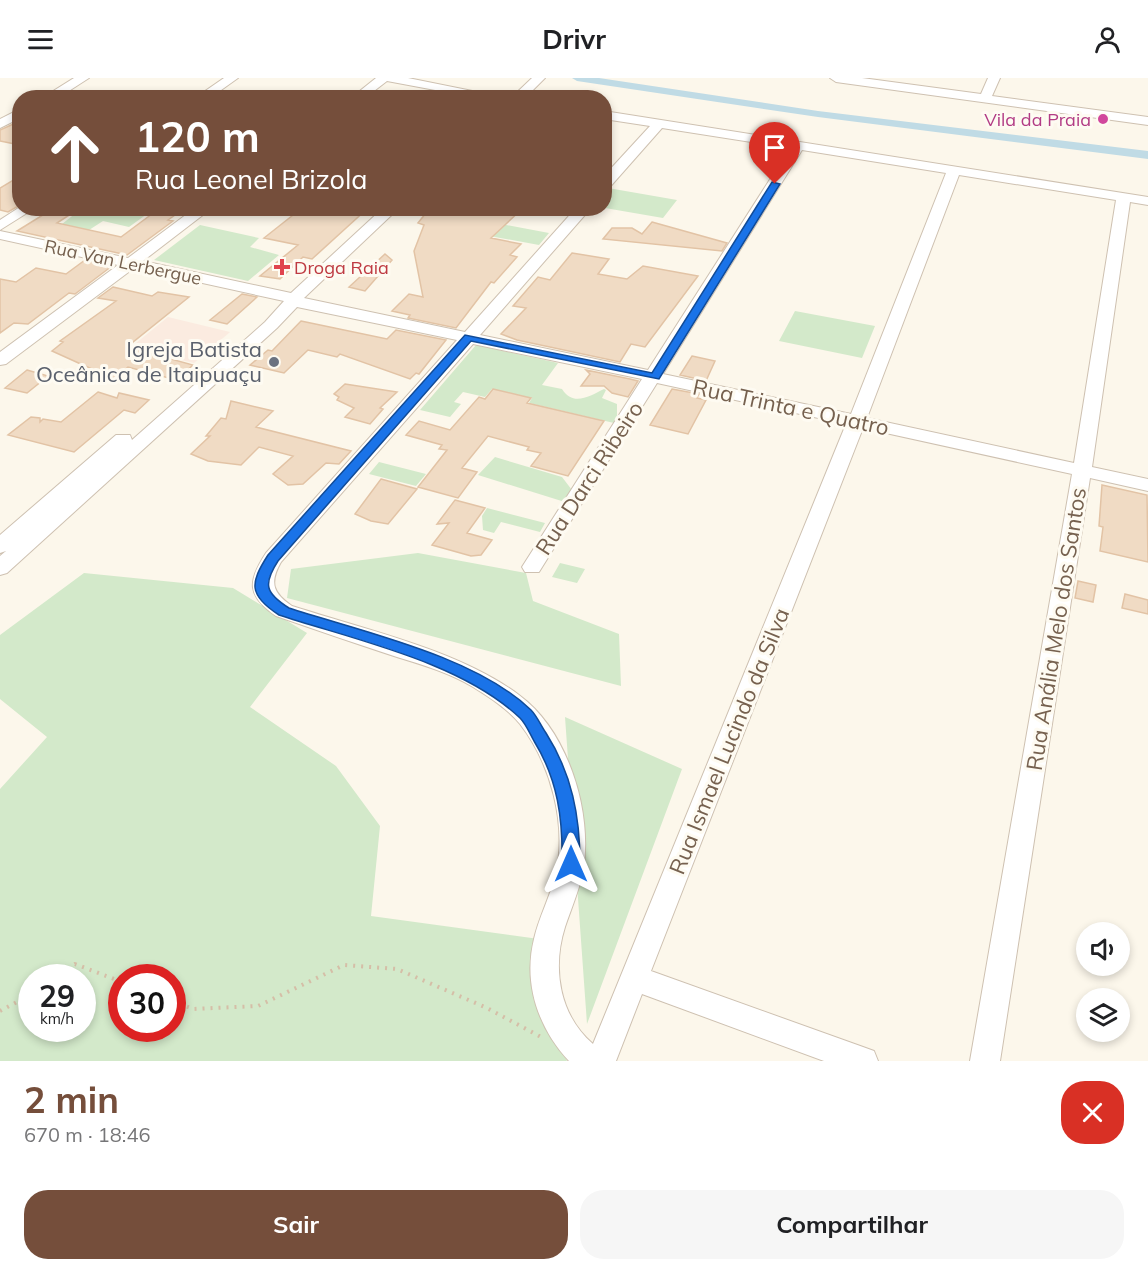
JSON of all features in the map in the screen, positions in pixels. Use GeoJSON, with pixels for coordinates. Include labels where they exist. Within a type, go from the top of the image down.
{"type":"FeatureCollection","features":[{"type":"Feature","properties":{"kind":"street"},"geometry":{"type":"LineString","coordinates":[[62,90],[83,78]]}},
{"type":"Feature","properties":{"kind":"street"},"geometry":{"type":"LineString","coordinates":[[213,90],[232,78]]}},
{"type":"Feature","properties":{"kind":"street"},"geometry":{"type":"LineString","coordinates":[[368,90],[384,78]]}},
{"type":"Feature","properties":{"kind":"street"},"geometry":{"type":"LineString","coordinates":[[388,78],[457,90]]}},
{"type":"Feature","properties":{"kind":"street"},"geometry":{"type":"LineString","coordinates":[[836,78],[1148,121]]}},
{"type":"Feature","properties":{"kind":"street"},"geometry":{"type":"LineString","coordinates":[[985,98],[994,78]]}},
{"type":"Feature","properties":{"kind":"street"},"geometry":{"type":"LineString","coordinates":[[417,90],[424,84]]}},
{"type":"Feature","properties":{"kind":"street"},"geometry":{"type":"LineString","coordinates":[[612,116],[1148,201]]}},
{"type":"Feature","properties":{"kind":"street"},"geometry":{"type":"LineString","coordinates":[[612,176],[660,123]]}},
{"type":"Feature","properties":{"kind":"street","name":"Rua Darci Ribeiro"},"geometry":{"type":"LineString","coordinates":[[532,567],[655,377],[799,145]]}},
{"type":"Feature","properties":{"kind":"street","name":"Rua Ismael Lucindo da Silva"},"geometry":{"type":"LineString","coordinates":[[601,1061],[857,421],[954,170]]}},
{"type":"Feature","properties":{"kind":"street","name":"Rua Anália Melo dos Santos"},"geometry":{"type":"LineString","coordinates":[[985,1061],[1082,471],[1124,197]]}},
{"type":"Feature","properties":{"kind":"street"},"geometry":{"type":"LineString","coordinates":[[0,226],[16,216]]}},
{"type":"Feature","properties":{"kind":"street"},"geometry":{"type":"LineString","coordinates":[[0,360],[194,216]]}},
{"type":"Feature","properties":{"kind":"street"},"geometry":{"type":"LineString","coordinates":[[0,546],[383,216]]}},
{"type":"Feature","properties":{"kind":"street"},"geometry":{"type":"LineString","coordinates":[[577,216],[273,558],[261,576],[262,591],[269,602],[284,611],[442,663],[490,686],[527,716],[547,748],[564,788],[571,827],[571,864],[546,950],[549,1007],[560,1030],[576,1050],[591,1061]]}},
{"type":"Feature","properties":{"kind":"street","name":"Rua Van Lerbergue"},"geometry":{"type":"LineString","coordinates":[[0,235],[286,299]]}},
{"type":"Feature","properties":{"kind":"street"},"geometry":{"type":"LineString","coordinates":[[0,568],[271,325],[286,299]]}},
{"type":"Feature","properties":{"kind":"street","name":"Rua Trinta e Quatro"},"geometry":{"type":"LineString","coordinates":[[286,299],[1148,485]]}},
{"type":"Feature","properties":{"kind":"street"},"geometry":{"type":"LineString","coordinates":[[633,978],[863,1061]]}},
{"type":"Feature","properties":{"kind":"path"},"geometry":{"type":"LineString","coordinates":[[186,1006],[194,1009],[258,1006],[344,965],[397,969],[487,1008],[543,1038]]}},
{"type":"Feature","properties":{"kind":"path"},"geometry":{"type":"LineString","coordinates":[[0,1011],[18,1001]]}},
{"type":"Feature","properties":{"kind":"shaded area"},"geometry":{"type":"Polygon","coordinates":[[[168,317],[230,332],[194,363],[130,348],[168,317]]]}},
{"type":"Feature","properties":{"kind":"green space"},"geometry":{"type":"Polygon","coordinates":[[[612,189],[677,200],[663,218],[612,209],[612,189]]]}},
{"type":"Feature","properties":{"kind":"green space"},"geometry":{"type":"Polygon","coordinates":[[[72,216],[144,216],[129,227],[103,221],[89,230],[62,224],[72,216]]]}},
{"type":"Feature","properties":{"kind":"green space"},"geometry":{"type":"Polygon","coordinates":[[[481,224],[506,225],[549,233],[539,245],[473,233],[481,224]]]}},
{"type":"Feature","properties":{"kind":"green space"},"geometry":{"type":"Polygon","coordinates":[[[200,225],[259,238],[250,247],[279,255],[248,281],[154,260],[200,225]]]}},
{"type":"Feature","properties":{"kind":"green space"},"geometry":{"type":"Polygon","coordinates":[[[795,311],[875,326],[862,358],[779,341],[795,311]]]}},
{"type":"Feature","properties":{"kind":"green space"},"geometry":{"type":"Polygon","coordinates":[[[476,345],[558,363],[542,385],[562,389],[571,398],[582,398],[606,390],[602,398],[617,404],[617,417],[614,423],[529,403],[532,398],[492,389],[485,397],[463,392],[454,402],[461,404],[450,417],[420,410],[476,345]]]}},
{"type":"Feature","properties":{"kind":"green space"},"geometry":{"type":"Polygon","coordinates":[[[495,457],[562,477],[575,494],[568,503],[478,475],[495,457]]]}},
{"type":"Feature","properties":{"kind":"green space"},"geometry":{"type":"Polygon","coordinates":[[[379,462],[426,474],[416,486],[369,474],[379,462]]]}},
{"type":"Feature","properties":{"kind":"green space"},"geometry":{"type":"Polygon","coordinates":[[[487,508],[545,523],[540,532],[501,522],[494,533],[483,530],[482,516],[487,508]]]}},
{"type":"Feature","properties":{"kind":"green space"},"geometry":{"type":"Polygon","coordinates":[[[418,553],[526,573],[533,601],[619,634],[621,686],[287,598],[291,569],[418,553]]]}},
{"type":"Feature","properties":{"kind":"green space"},"geometry":{"type":"Polygon","coordinates":[[[560,563],[585,569],[577,583],[552,577],[560,563]]]}},
{"type":"Feature","properties":{"kind":"green space"},"geometry":{"type":"Polygon","coordinates":[[[84,573],[233,588],[307,633],[250,707],[336,766],[380,826],[371,916],[539,939],[531,981],[567,1061],[0,1061],[0,789],[47,737],[0,699],[0,635],[84,573]]]}},
{"type":"Feature","properties":{"kind":"green space"},"geometry":{"type":"Polygon","coordinates":[[[565,717],[682,769],[587,1024],[565,717]]]}},
{"type":"Feature","properties":{"kind":"building"},"geometry":{"type":"Polygon","coordinates":[[[12,125],[12,143],[0,141],[0,130],[12,125]]]}},
{"type":"Feature","properties":{"kind":"building"},"geometry":{"type":"Polygon","coordinates":[[[12,181],[12,210],[8,212],[0,210],[0,188],[12,181]]]}},
{"type":"Feature","properties":{"kind":"building"},"geometry":{"type":"Polygon","coordinates":[[[41,216],[68,216],[57,223],[121,237],[149,216],[174,216],[168,220],[173,221],[127,255],[17,231],[41,216]]]}},
{"type":"Feature","properties":{"kind":"building"},"geometry":{"type":"Polygon","coordinates":[[[292,216],[359,216],[312,259],[303,257],[280,279],[260,276],[298,245],[264,238],[292,216]]]}},
{"type":"Feature","properties":{"kind":"building"},"geometry":{"type":"Polygon","coordinates":[[[424,216],[514,216],[491,238],[521,244],[510,255],[517,257],[494,283],[491,282],[456,328],[408,318],[410,315],[392,311],[409,294],[423,297],[414,251],[424,225],[418,223],[424,216]]]}},
{"type":"Feature","properties":{"kind":"building"},"geometry":{"type":"Polygon","coordinates":[[[652,222],[727,243],[722,251],[603,239],[612,228],[632,228],[642,234],[652,222]]]}},
{"type":"Feature","properties":{"kind":"building"},"geometry":{"type":"Polygon","coordinates":[[[572,253],[609,259],[598,274],[627,279],[643,266],[698,276],[645,347],[631,344],[620,362],[517,340],[501,334],[526,308],[513,306],[538,277],[550,280],[572,253]]]}},
{"type":"Feature","properties":{"kind":"building"},"geometry":{"type":"Polygon","coordinates":[[[385,254],[392,260],[365,291],[349,287],[385,254]]]}},
{"type":"Feature","properties":{"kind":"building"},"geometry":{"type":"Polygon","coordinates":[[[85,260],[112,266],[75,294],[69,293],[28,324],[14,323],[0,333],[0,279],[16,282],[36,268],[66,274],[85,260]]]}},
{"type":"Feature","properties":{"kind":"building"},"geometry":{"type":"Polygon","coordinates":[[[113,287],[152,296],[158,292],[189,297],[127,347],[193,365],[176,380],[128,367],[114,379],[52,351],[63,342],[60,341],[116,301],[98,298],[113,287]]]}},
{"type":"Feature","properties":{"kind":"building"},"geometry":{"type":"Polygon","coordinates":[[[242,294],[257,297],[227,324],[210,320],[242,294]]]}},
{"type":"Feature","properties":{"kind":"building"},"geometry":{"type":"Polygon","coordinates":[[[301,321],[387,339],[396,330],[446,340],[419,374],[416,373],[410,379],[340,354],[337,357],[308,350],[284,373],[250,365],[268,350],[272,351],[301,321]]]}},
{"type":"Feature","properties":{"kind":"building"},"geometry":{"type":"Polygon","coordinates":[[[692,356],[715,361],[706,381],[680,375],[692,356]]]}},
{"type":"Feature","properties":{"kind":"building"},"geometry":{"type":"Polygon","coordinates":[[[27,370],[48,376],[27,393],[5,388],[27,370]]]}},
{"type":"Feature","properties":{"kind":"building"},"geometry":{"type":"Polygon","coordinates":[[[586,370],[638,381],[628,397],[612,393],[604,386],[581,386],[590,374],[586,370]]]}},
{"type":"Feature","properties":{"kind":"building"},"geometry":{"type":"Polygon","coordinates":[[[345,384],[397,392],[380,408],[383,409],[370,424],[345,417],[354,408],[337,400],[339,397],[334,394],[345,384]]]}},
{"type":"Feature","properties":{"kind":"building"},"geometry":{"type":"Polygon","coordinates":[[[493,389],[531,398],[527,403],[604,421],[568,476],[531,466],[541,453],[527,450],[529,447],[488,436],[462,468],[477,472],[458,498],[418,487],[447,450],[439,449],[442,445],[406,435],[419,421],[450,430],[479,397],[485,399],[493,389]]]}},
{"type":"Feature","properties":{"kind":"building"},"geometry":{"type":"Polygon","coordinates":[[[672,389],[699,394],[697,398],[706,400],[688,434],[650,425],[672,389]]]}},
{"type":"Feature","properties":{"kind":"building"},"geometry":{"type":"Polygon","coordinates":[[[98,392],[117,398],[119,393],[149,400],[135,413],[124,410],[74,452],[8,435],[31,417],[40,418],[40,422],[43,419],[61,422],[98,392]]]}},
{"type":"Feature","properties":{"kind":"building"},"geometry":{"type":"Polygon","coordinates":[[[231,401],[273,411],[256,427],[351,451],[339,464],[326,463],[303,484],[288,485],[273,474],[293,456],[259,447],[241,465],[208,461],[191,454],[210,436],[206,436],[221,418],[226,419],[231,401]]]}},
{"type":"Feature","properties":{"kind":"building"},"geometry":{"type":"Polygon","coordinates":[[[381,479],[417,489],[388,524],[371,521],[355,514],[381,479]]]}},
{"type":"Feature","properties":{"kind":"building"},"geometry":{"type":"Polygon","coordinates":[[[1102,485],[1147,495],[1148,562],[1100,551],[1103,527],[1099,526],[1102,485]]]}},
{"type":"Feature","properties":{"kind":"building"},"geometry":{"type":"Polygon","coordinates":[[[455,500],[485,508],[467,533],[492,540],[481,555],[471,556],[432,545],[449,523],[437,524],[455,500]]]}},
{"type":"Feature","properties":{"kind":"building"},"geometry":{"type":"Polygon","coordinates":[[[1078,581],[1096,585],[1093,602],[1075,598],[1078,581]]]}},
{"type":"Feature","properties":{"kind":"building"},"geometry":{"type":"Polygon","coordinates":[[[1125,594],[1148,600],[1148,614],[1122,608],[1125,594]]]}},
{"type":"Feature","properties":{"kind":"waterway"},"geometry":{"type":"LineString","coordinates":[[577,78],[818,114],[1148,155]]}},
{"type":"Feature","properties":{"kind":"place","name":"Vila da Praia"},"geometry":{"type":"Point","coordinates":[1103,119]}},
{"type":"Feature","properties":{"kind":"place","name":"Droga Raia"},"geometry":{"type":"Point","coordinates":[282,267]}},
{"type":"Feature","properties":{"kind":"place","name":"Igreja Batista Oceânica de Itaipuaçu"},"geometry":{"type":"Point","coordinates":[274,362]}},
{"type":"Feature","properties":{"kind":"route"},"geometry":{"type":"LineString","coordinates":[[571,864],[571,827],[564,788],[547,748],[527,716],[490,686],[442,663],[284,611],[269,602],[262,591],[261,576],[273,558],[469,337],[655,377],[775,184]]}}]}
